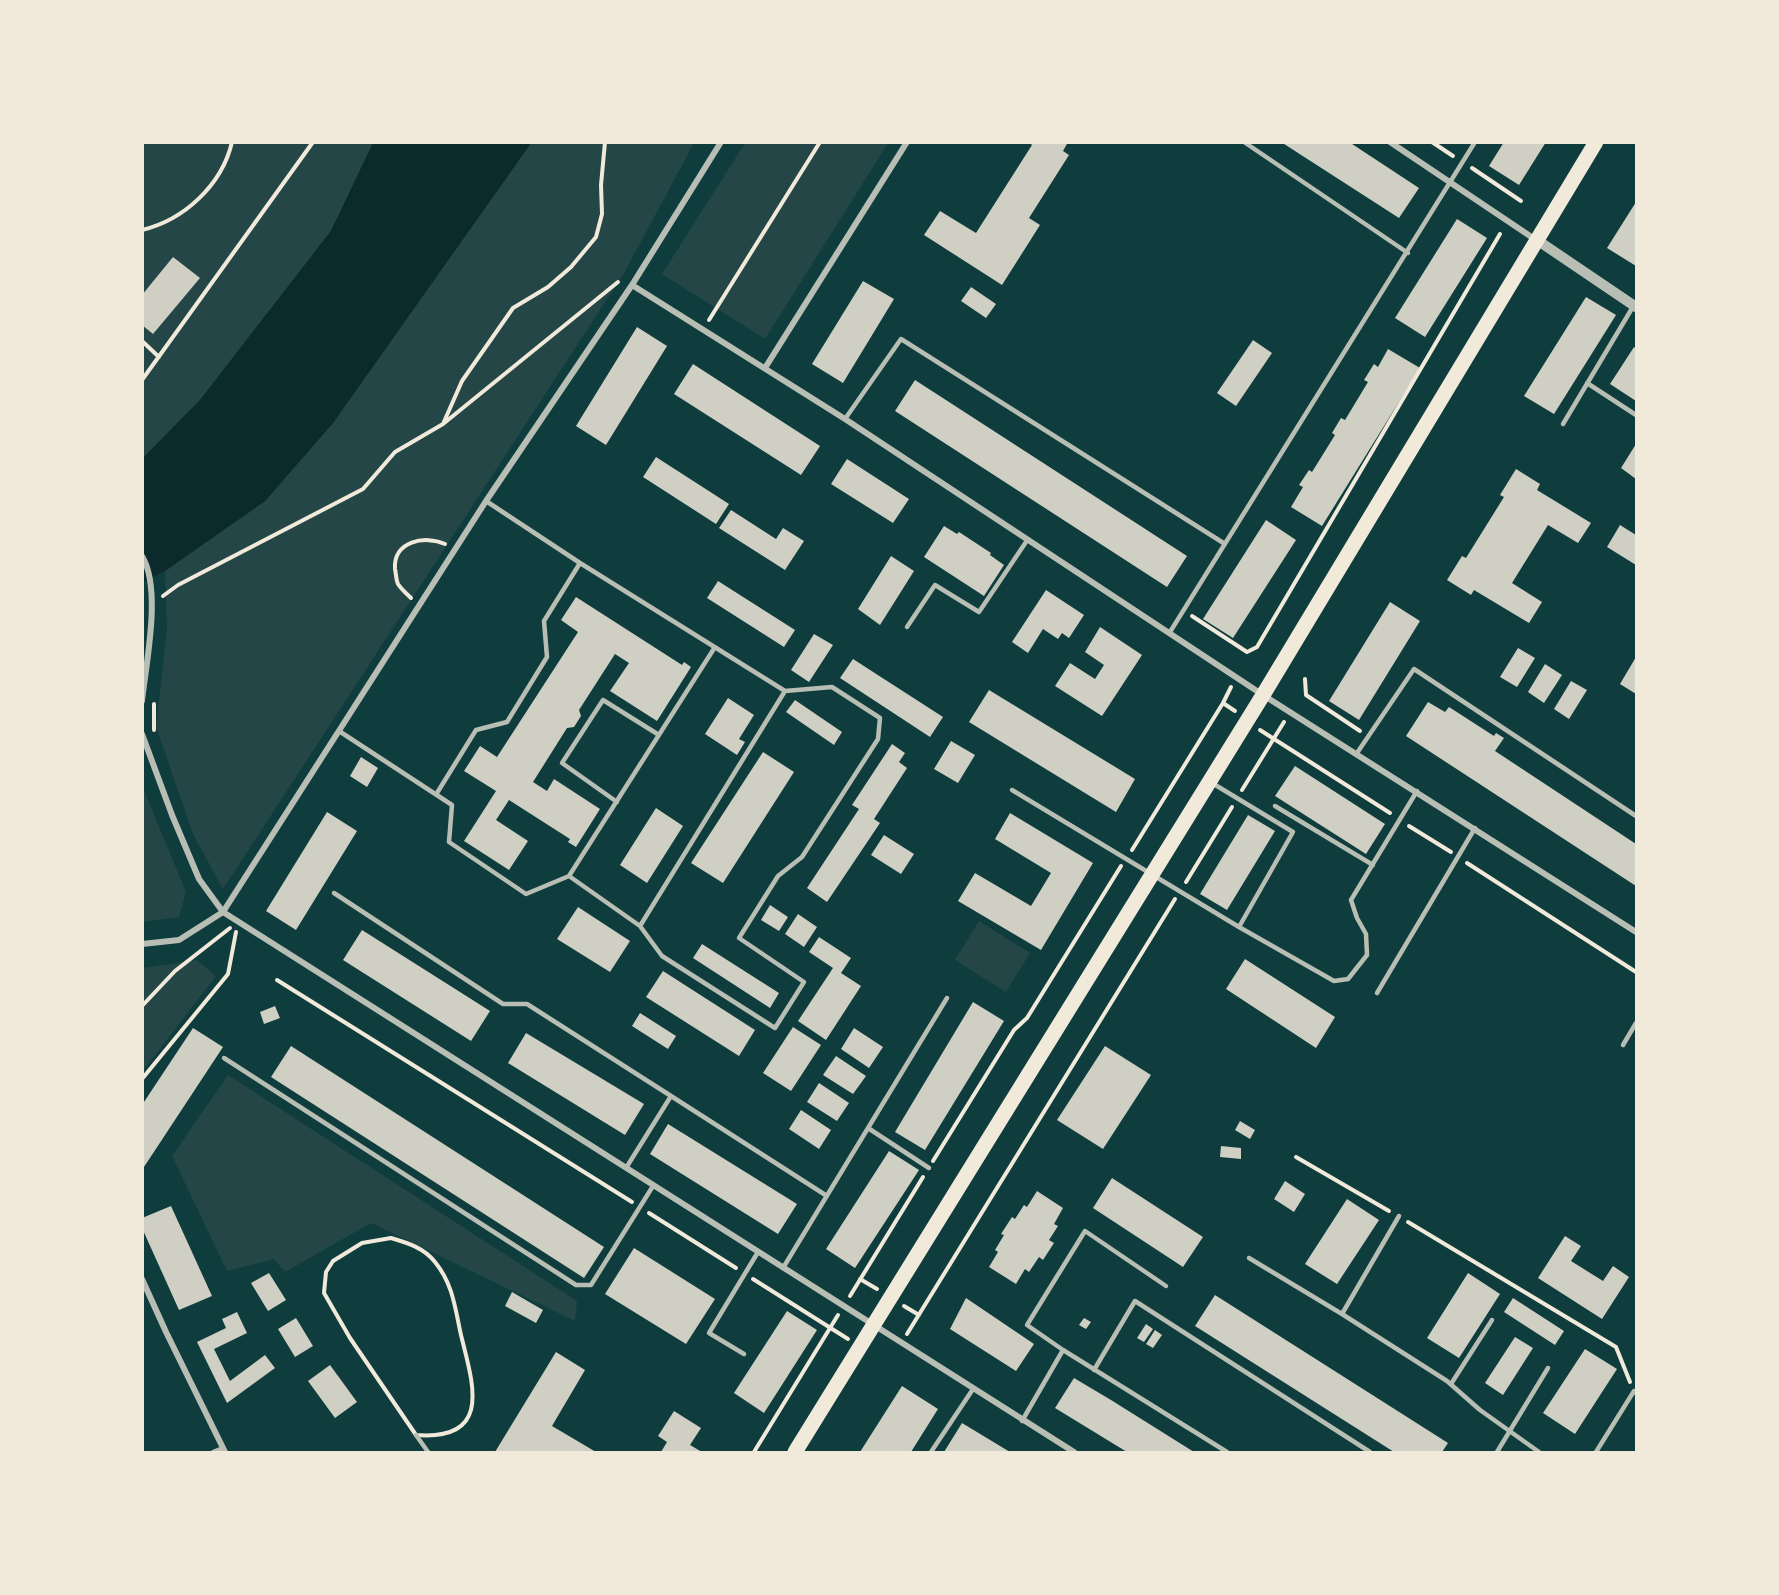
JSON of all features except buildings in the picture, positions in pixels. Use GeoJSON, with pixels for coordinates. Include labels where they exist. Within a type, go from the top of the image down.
{"type":"FeatureCollection","features":[{"type":"Feature","properties":{"kind":"main road"},"geometry":{"type":"LineString","coordinates":[[795,1452],[1263,695],[1596,142]]}},
{"type":"Feature","properties":{"kind":"street"},"geometry":{"type":"LineString","coordinates":[[142,944],[179,940],[223,912],[486,501],[632,285],[721,142]]}},
{"type":"Feature","properties":{"kind":"street"},"geometry":{"type":"LineString","coordinates":[[765,368],[907,142]]}},
{"type":"Feature","properties":{"kind":"street"},"geometry":{"type":"LineString","coordinates":[[1390,142],[1635,306]]}},
{"type":"Feature","properties":{"kind":"street"},"geometry":{"type":"LineString","coordinates":[[632,285],[845,419],[1263,695],[1636,932]]}},
{"type":"Feature","properties":{"kind":"street"},"geometry":{"type":"LineString","coordinates":[[142,701],[153,604],[151,583],[144,558]]}},
{"type":"Feature","properties":{"kind":"street"},"geometry":{"type":"LineString","coordinates":[[142,734],[199,879],[223,912],[1074,1452]]}},
{"type":"Feature","properties":{"kind":"street"},"geometry":{"type":"LineString","coordinates":[[142,1279],[224,1450]]}},
{"type":"Feature","properties":{"kind":"lane"},"geometry":{"type":"LineString","coordinates":[[1244,142],[1408,253]]}},
{"type":"Feature","properties":{"kind":"lane"},"geometry":{"type":"LineString","coordinates":[[1170,632],[1475,142]]}},
{"type":"Feature","properties":{"kind":"lane"},"geometry":{"type":"LineString","coordinates":[[1563,424],[1635,306]]}},
{"type":"Feature","properties":{"kind":"lane"},"geometry":{"type":"LineString","coordinates":[[845,419],[901,339],[1225,544]]}},
{"type":"Feature","properties":{"kind":"lane"},"geometry":{"type":"LineString","coordinates":[[1587,384],[1636,415]]}},
{"type":"Feature","properties":{"kind":"lane"},"geometry":{"type":"LineString","coordinates":[[486,501],[580,563],[785,690],[832,687],[880,718],[878,739],[802,857],[778,876],[739,938],[804,982],[775,1028],[662,956],[640,926],[569,876]]}},
{"type":"Feature","properties":{"kind":"lane"},"geometry":{"type":"LineString","coordinates":[[907,627],[935,585],[979,612],[1028,539]]}},
{"type":"Feature","properties":{"kind":"lane"},"geometry":{"type":"LineString","coordinates":[[436,793],[476,730],[507,722],[547,657],[544,621],[580,563]]}},
{"type":"Feature","properties":{"kind":"lane"},"geometry":{"type":"LineString","coordinates":[[339,731],[452,805],[449,842],[525,894],[569,876],[715,647]]}},
{"type":"Feature","properties":{"kind":"lane"},"geometry":{"type":"LineString","coordinates":[[1357,753],[1414,669],[1636,816]]}},
{"type":"Feature","properties":{"kind":"lane"},"geometry":{"type":"LineString","coordinates":[[640,926],[785,690]]}},
{"type":"Feature","properties":{"kind":"lane"},"geometry":{"type":"LineString","coordinates":[[617,802],[562,764],[603,700],[659,735]]}},
{"type":"Feature","properties":{"kind":"lane"},"geometry":{"type":"LineString","coordinates":[[1210,781],[1293,832],[1239,927]]}},
{"type":"Feature","properties":{"kind":"lane"},"geometry":{"type":"LineString","coordinates":[[1012,790],[1239,927],[1334,981],[1348,979],[1367,955],[1366,934],[1351,900],[1417,792]]}},
{"type":"Feature","properties":{"kind":"lane"},"geometry":{"type":"LineString","coordinates":[[1275,806],[1373,865]]}},
{"type":"Feature","properties":{"kind":"lane"},"geometry":{"type":"LineString","coordinates":[[1377,993],[1475,828]]}},
{"type":"Feature","properties":{"kind":"lane"},"geometry":{"type":"LineString","coordinates":[[334,893],[503,1004],[527,1004],[827,1196]]}},
{"type":"Feature","properties":{"kind":"lane"},"geometry":{"type":"LineString","coordinates":[[783,1268],[947,998]]}},
{"type":"Feature","properties":{"kind":"lane"},"geometry":{"type":"LineString","coordinates":[[1623,1045],[1636,1023]]}},
{"type":"Feature","properties":{"kind":"lane"},"geometry":{"type":"LineString","coordinates":[[224,1058],[576,1285],[591,1285],[653,1186]]}},
{"type":"Feature","properties":{"kind":"lane"},"geometry":{"type":"LineString","coordinates":[[626,1169],[671,1096]]}},
{"type":"Feature","properties":{"kind":"lane"},"geometry":{"type":"LineString","coordinates":[[868,1128],[929,1168]]}},
{"type":"Feature","properties":{"kind":"lane"},"geometry":{"type":"LineString","coordinates":[[1342,1314],[1399,1216]]}},
{"type":"Feature","properties":{"kind":"lane"},"geometry":{"type":"LineString","coordinates":[[1166,1286],[1085,1231],[1027,1325],[1094,1370],[1227,1452]]}},
{"type":"Feature","properties":{"kind":"lane"},"geometry":{"type":"LineString","coordinates":[[744,1354],[709,1333],[758,1252]]}},
{"type":"Feature","properties":{"kind":"lane"},"geometry":{"type":"LineString","coordinates":[[1249,1258],[1451,1384],[1480,1410],[1539,1452]]}},
{"type":"Feature","properties":{"kind":"lane"},"geometry":{"type":"LineString","coordinates":[[1094,1370],[1135,1301],[1370,1452]]}},
{"type":"Feature","properties":{"kind":"lane"},"geometry":{"type":"LineString","coordinates":[[1451,1384],[1492,1320]]}},
{"type":"Feature","properties":{"kind":"lane"},"geometry":{"type":"LineString","coordinates":[[1022,1420],[1063,1350]]}},
{"type":"Feature","properties":{"kind":"lane"},"geometry":{"type":"LineString","coordinates":[[1497,1452],[1548,1368]]}},
{"type":"Feature","properties":{"kind":"lane"},"geometry":{"type":"LineString","coordinates":[[931,1452],[973,1389]]}},
{"type":"Feature","properties":{"kind":"lane"},"geometry":{"type":"LineString","coordinates":[[1596,1452],[1635,1392]]}},
{"type":"Feature","properties":{"kind":"lane"},"geometry":{"type":"LineString","coordinates":[[416,1435],[428,1452]]}},
{"type":"Feature","properties":{"kind":"lane"},"geometry":{"type":"LineString","coordinates":[[213,1452],[224,1450]]}},
{"type":"Feature","properties":{"kind":"path"},"geometry":{"type":"LineString","coordinates":[[142,230],[169,220],[201,197],[224,165],[232,142]]}},
{"type":"Feature","properties":{"kind":"path"},"geometry":{"type":"LineString","coordinates":[[142,380],[313,142]]}},
{"type":"Feature","properties":{"kind":"path"},"geometry":{"type":"LineString","coordinates":[[443,424],[462,381],[513,308],[548,287],[571,267],[596,237],[602,214],[601,185],[605,142]]}},
{"type":"Feature","properties":{"kind":"path"},"geometry":{"type":"LineString","coordinates":[[704,330],[820,142]]}},
{"type":"Feature","properties":{"kind":"path"},"geometry":{"type":"LineString","coordinates":[[1432,142],[1521,201]]}},
{"type":"Feature","properties":{"kind":"path"},"geometry":{"type":"LineString","coordinates":[[1184,610],[1247,652],[1257,646],[1500,234]]}},
{"type":"Feature","properties":{"kind":"path"},"geometry":{"type":"LineString","coordinates":[[153,604],[178,585],[363,489],[395,452],[443,424],[621,280]]}},
{"type":"Feature","properties":{"kind":"path"},"geometry":{"type":"LineString","coordinates":[[142,341],[159,357]]}},
{"type":"Feature","properties":{"kind":"path"},"geometry":{"type":"LineString","coordinates":[[414,601],[397,583],[395,565],[399,554],[413,540],[435,540],[449,546]]}},
{"type":"Feature","properties":{"kind":"path"},"geometry":{"type":"LineString","coordinates":[[754,1452],[1014,1030],[1026,1018],[1223,703],[1236,676]]}},
{"type":"Feature","properties":{"kind":"path"},"geometry":{"type":"LineString","coordinates":[[1305,679],[1306,695],[1368,736]]}},
{"type":"Feature","properties":{"kind":"path"},"geometry":{"type":"LineString","coordinates":[[154,693],[154,734]]}},
{"type":"Feature","properties":{"kind":"path"},"geometry":{"type":"LineString","coordinates":[[1223,703],[1274,739],[1636,972]]}},
{"type":"Feature","properties":{"kind":"path"},"geometry":{"type":"LineString","coordinates":[[902,1343],[1290,711]]}},
{"type":"Feature","properties":{"kind":"path"},"geometry":{"type":"LineString","coordinates":[[142,1006],[174,971],[237,922]]}},
{"type":"Feature","properties":{"kind":"path"},"geometry":{"type":"LineString","coordinates":[[142,1079],[228,974],[237,922]]}},
{"type":"Feature","properties":{"kind":"path"},"geometry":{"type":"LineString","coordinates":[[277,980],[860,1347]]}},
{"type":"Feature","properties":{"kind":"path"},"geometry":{"type":"LineString","coordinates":[[1296,1157],[1399,1216],[1616,1347],[1635,1392]]}},
{"type":"Feature","properties":{"kind":"path"},"geometry":{"type":"LineString","coordinates":[[391,1238],[413,1245],[433,1260],[448,1281],[472,1380],[474,1400],[470,1414],[462,1424],[449,1432],[434,1436],[416,1435],[350,1338],[324,1293],[326,1272],[333,1261],[362,1244],[391,1238]]}},
{"type":"Feature","properties":{"kind":"shaded area"},"geometry":{"type":"Polygon","coordinates":[[[143,143],[373,143],[331,231],[200,400],[143,458],[143,143]]]}},
{"type":"Feature","properties":{"kind":"shaded area"},"geometry":{"type":"Polygon","coordinates":[[[373,143],[531,143],[333,423],[265,501],[165,571],[143,582],[143,458],[200,400],[331,231],[373,143]]]}},
{"type":"Feature","properties":{"kind":"shaded area"},"geometry":{"type":"Polygon","coordinates":[[[531,143],[694,143],[624,273],[223,889],[193,834],[156,727],[167,629],[165,571],[265,501],[333,423],[531,143]]]}},
{"type":"Feature","properties":{"kind":"shaded area"},"geometry":{"type":"Polygon","coordinates":[[[745,143],[888,143],[765,339],[662,274],[745,143]]]}},
{"type":"Feature","properties":{"kind":"shaded area"},"geometry":{"type":"Polygon","coordinates":[[[143,788],[186,892],[179,917],[143,922],[143,788]]]}},
{"type":"Feature","properties":{"kind":"shaded area"},"geometry":{"type":"Polygon","coordinates":[[[979,921],[1030,953],[1006,992],[955,960],[979,921]]]}},
{"type":"Feature","properties":{"kind":"shaded area"},"geometry":{"type":"Polygon","coordinates":[[[197,960],[216,976],[143,1071],[143,968],[197,960]]]}},
{"type":"Feature","properties":{"kind":"shaded area"},"geometry":{"type":"Polygon","coordinates":[[[228,1075],[577,1301],[575,1321],[371,1223],[285,1272],[274,1259],[227,1271],[172,1156],[228,1075]]]}}]}
